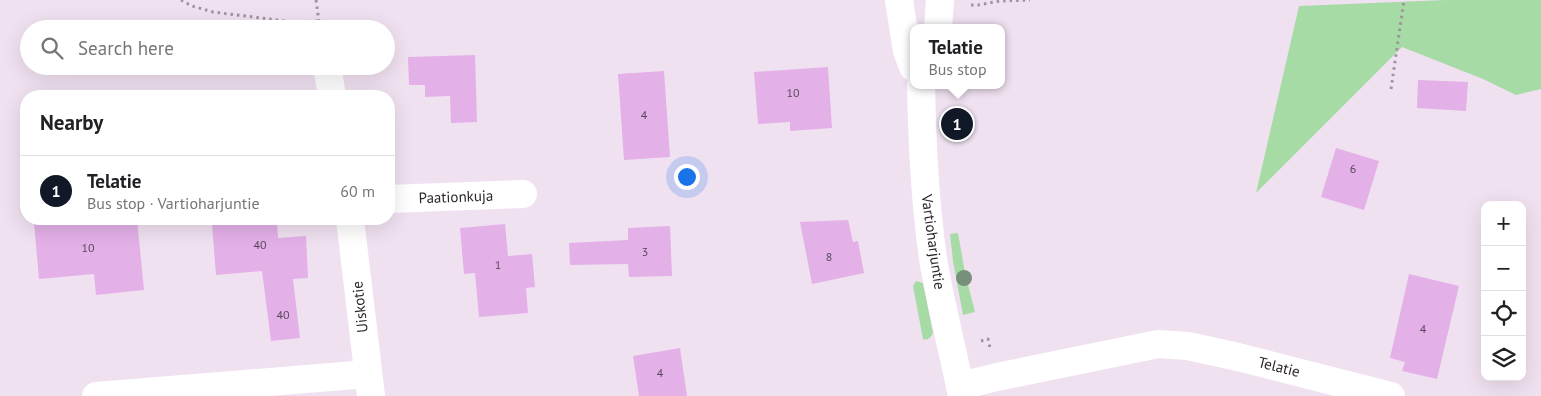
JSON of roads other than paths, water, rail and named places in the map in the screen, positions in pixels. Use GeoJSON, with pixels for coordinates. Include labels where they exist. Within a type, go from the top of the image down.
{"type":"FeatureCollection","features":[{"type":"Feature","properties":{"kind":"street"},"geometry":{"type":"LineString","coordinates":[[899,0],[907,51],[910,58]]}},
{"type":"Feature","properties":{"kind":"street"},"geometry":{"type":"LineString","coordinates":[[938,24],[940,0]]}},
{"type":"Feature","properties":{"kind":"street"},"geometry":{"type":"LineString","coordinates":[[328,75],[331,90]]}},
{"type":"Feature","properties":{"kind":"street","name":"Vartioharjuntie"},"geometry":{"type":"LineString","coordinates":[[921,89],[926,195],[934,264],[950,347],[961,391]]}},
{"type":"Feature","properties":{"kind":"street","name":"Paationkuja"},"geometry":{"type":"LineString","coordinates":[[395,199],[523,194]]}},
{"type":"Feature","properties":{"kind":"street","name":"Uiskotie"},"geometry":{"type":"LineString","coordinates":[[351,225],[370,385]]}},
{"type":"Feature","properties":{"kind":"street","name":"Telatie"},"geometry":{"type":"LineString","coordinates":[[961,391],[997,377],[1158,344],[1188,346],[1238,357],[1391,396]]}},
{"type":"Feature","properties":{"kind":"street"},"geometry":{"type":"LineString","coordinates":[[96,396],[370,385]]}},
{"type":"Feature","properties":{"kind":"place","name":"Telatie"},"geometry":{"type":"Point","coordinates":[957,124]}}]}
